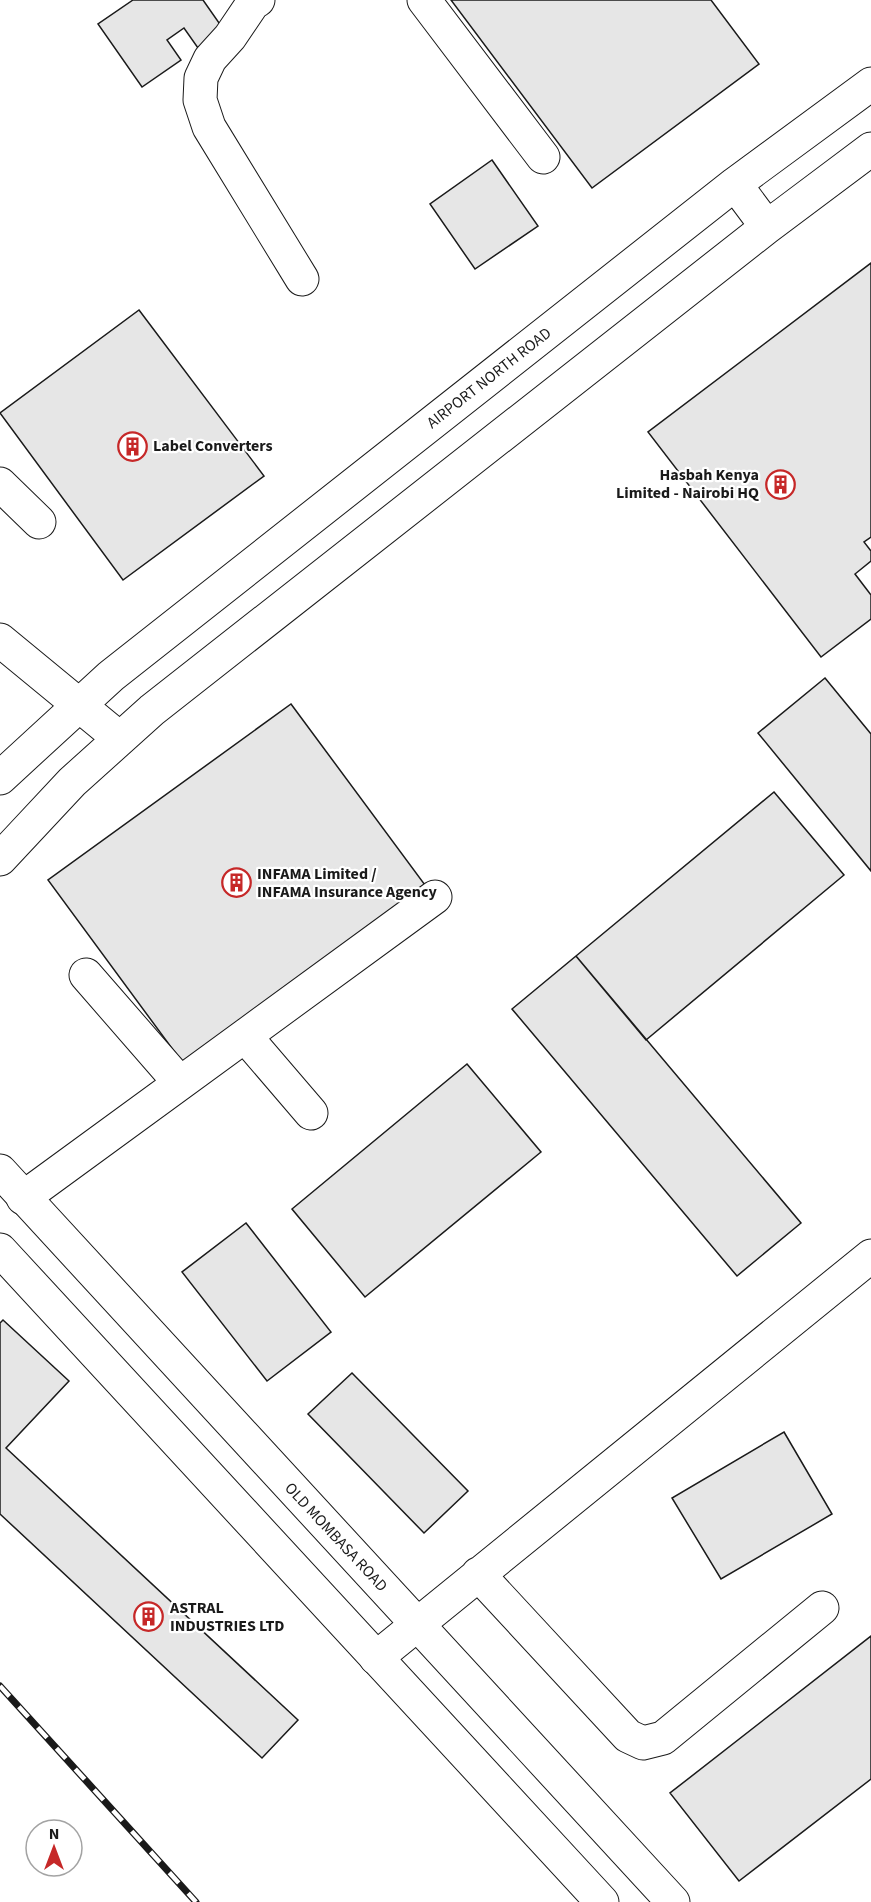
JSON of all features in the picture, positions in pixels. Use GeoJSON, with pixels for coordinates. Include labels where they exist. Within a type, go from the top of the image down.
{"type":"FeatureCollection","features":[{"type":"Feature","properties":{"kind":"main road"},"geometry":{"type":"LineString","coordinates":[[424,0],[543,158]]}},
{"type":"Feature","properties":{"kind":"main road"},"geometry":{"type":"LineString","coordinates":[[254,1],[230,37],[210,59],[201,78],[200,100],[209,127],[302,279]]}},
{"type":"Feature","properties":{"kind":"main road","name":"AIRPORT NORTH ROAD"},"geometry":{"type":"LineString","coordinates":[[76,705],[735,184],[871,84]]}},
{"type":"Feature","properties":{"kind":"main road"},"geometry":{"type":"LineString","coordinates":[[0,859],[24,830],[119,738],[152,711],[767,227],[871,149]]}},
{"type":"Feature","properties":{"kind":"main road"},"geometry":{"type":"LineString","coordinates":[[735,184],[767,227]]}},
{"type":"Feature","properties":{"kind":"main road"},"geometry":{"type":"LineString","coordinates":[[0,484],[39,522]]}},
{"type":"Feature","properties":{"kind":"main road"},"geometry":{"type":"LineString","coordinates":[[0,640],[76,705],[119,738]]}},
{"type":"Feature","properties":{"kind":"main road"},"geometry":{"type":"LineString","coordinates":[[0,778],[76,705]]}},
{"type":"Feature","properties":{"kind":"main road"},"geometry":{"type":"LineString","coordinates":[[23,1198],[435,897]]}},
{"type":"Feature","properties":{"kind":"main road"},"geometry":{"type":"LineString","coordinates":[[86,975],[180,1083]]}},
{"type":"Feature","properties":{"kind":"main road"},"geometry":{"type":"LineString","coordinates":[[245,1036],[311,1113]]}},
{"type":"Feature","properties":{"kind":"main road","name":"OLD MOMBASA ROAD"},"geometry":{"type":"LineString","coordinates":[[0,1171],[673,1902]]}},
{"type":"Feature","properties":{"kind":"main road"},"geometry":{"type":"LineString","coordinates":[[0,1250],[602,1902]]}},
{"type":"Feature","properties":{"kind":"main road"},"geometry":{"type":"LineString","coordinates":[[376,1658],[871,1256]]}},
{"type":"Feature","properties":{"kind":"main road"},"geometry":{"type":"LineString","coordinates":[[478,1574],[628,1736],[643,1743],[663,1738],[822,1608]]}},
{"type":"Feature","properties":{"kind":"building"},"geometry":{"type":"Polygon","coordinates":[[[133,0],[203,0],[224,30],[198,48],[184,28],[167,40],[181,60],[142,87],[98,24],[133,0]]]}},
{"type":"Feature","properties":{"kind":"building"},"geometry":{"type":"Polygon","coordinates":[[[451,0],[711,0],[759,64],[592,188],[451,0]]]}},
{"type":"Feature","properties":{"kind":"building"},"geometry":{"type":"Polygon","coordinates":[[[492,160],[538,226],[475,269],[430,204],[492,160]]]}},
{"type":"Feature","properties":{"kind":"building","name":"Hasbah Kenya Limited - Nairobi HQ"},"geometry":{"type":"Polygon","coordinates":[[[871,263],[871,537],[864,542],[871,551],[871,561],[855,574],[871,595],[871,619],[821,657],[648,432],[871,263]]]}},
{"type":"Feature","properties":{"kind":"building","name":"Label Converters"},"geometry":{"type":"Polygon","coordinates":[[[139,310],[264,476],[123,580],[0,413],[139,310]]]}},
{"type":"Feature","properties":{"kind":"building"},"geometry":{"type":"Polygon","coordinates":[[[825,678],[871,734],[871,871],[758,733],[825,678]]]}},
{"type":"Feature","properties":{"kind":"building","name":"INFAMA Limited / INFAMA Insurance Agency"},"geometry":{"type":"Polygon","coordinates":[[[291,704],[425,885],[182,1062],[48,880],[291,704]]]}},
{"type":"Feature","properties":{"kind":"building"},"geometry":{"type":"Polygon","coordinates":[[[774,792],[844,875],[646,1040],[576,956],[774,792]]]}},
{"type":"Feature","properties":{"kind":"building"},"geometry":{"type":"Polygon","coordinates":[[[576,956],[801,1223],[737,1276],[512,1009],[576,956]]]}},
{"type":"Feature","properties":{"kind":"building"},"geometry":{"type":"Polygon","coordinates":[[[467,1064],[541,1152],[365,1297],[292,1209],[467,1064]]]}},
{"type":"Feature","properties":{"kind":"building"},"geometry":{"type":"Polygon","coordinates":[[[246,1223],[331,1332],[267,1381],[182,1272],[246,1223]]]}},
{"type":"Feature","properties":{"kind":"building","name":"ASTRAL INDUSTRIES LTD"},"geometry":{"type":"Polygon","coordinates":[[[3,1320],[69,1381],[6,1448],[298,1720],[262,1758],[0,1514],[0,1323],[3,1320]]]}},
{"type":"Feature","properties":{"kind":"building"},"geometry":{"type":"Polygon","coordinates":[[[352,1373],[468,1491],[424,1533],[308,1414],[352,1373]]]}},
{"type":"Feature","properties":{"kind":"building"},"geometry":{"type":"Polygon","coordinates":[[[784,1432],[832,1514],[721,1579],[672,1498],[784,1432]]]}},
{"type":"Feature","properties":{"kind":"building"},"geometry":{"type":"Polygon","coordinates":[[[871,1636],[871,1779],[739,1881],[670,1793],[871,1636]]]}},
{"type":"Feature","properties":{"kind":"railway"},"geometry":{"type":"LineString","coordinates":[[0,1686],[196,1902]]}},
{"type":"Feature","properties":{"kind":"place","name":"Label Converters"},"geometry":{"type":"Point","coordinates":[132,446]}},
{"type":"Feature","properties":{"kind":"place","name":"Hasbah Kenya Limited - Nairobi HQ"},"geometry":{"type":"Point","coordinates":[780,484]}},
{"type":"Feature","properties":{"kind":"place","name":"INFAMA Limited / INFAMA Insurance Agency"},"geometry":{"type":"Point","coordinates":[236,883]}},
{"type":"Feature","properties":{"kind":"place","name":"ASTRAL INDUSTRIES LTD"},"geometry":{"type":"Point","coordinates":[149,1617]}}]}
